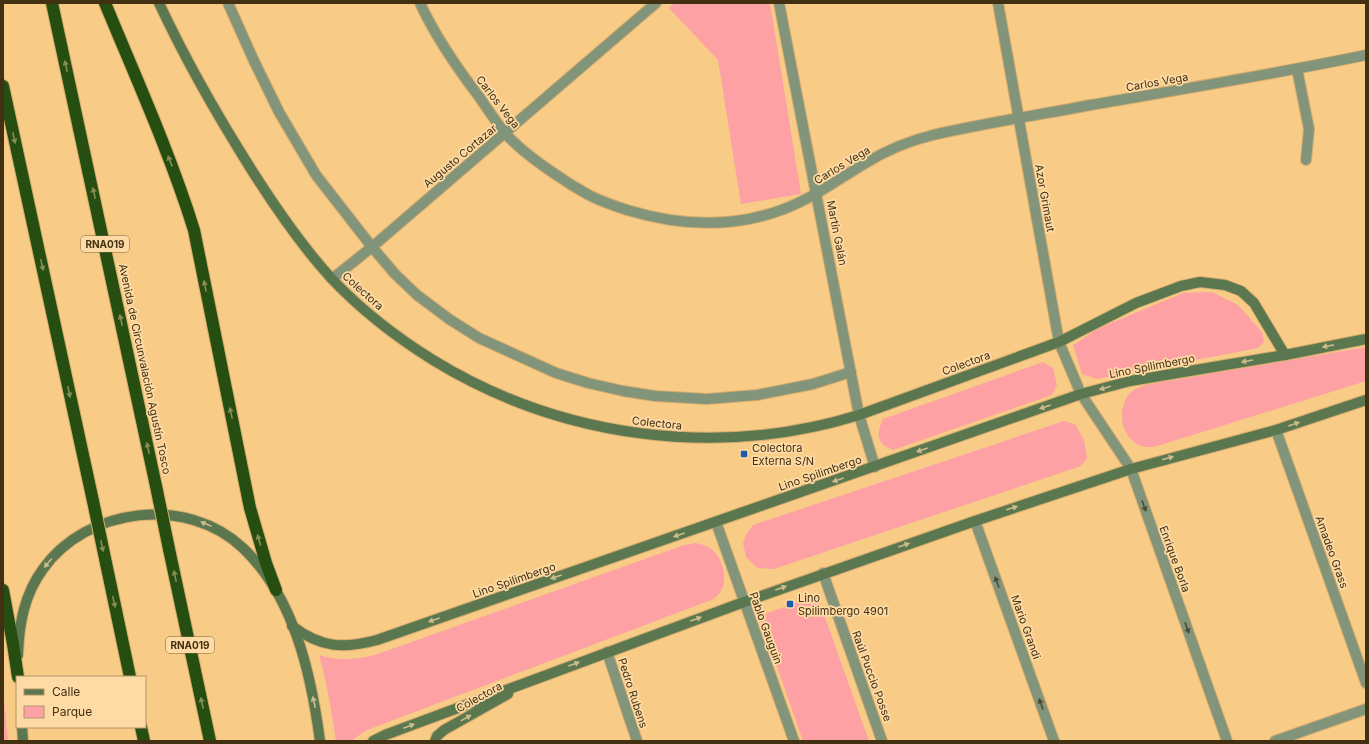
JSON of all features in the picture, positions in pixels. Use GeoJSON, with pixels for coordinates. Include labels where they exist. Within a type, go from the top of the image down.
{"type":"FeatureCollection","features":[{"type":"Feature","properties":{"kind":"highway","name":"Avenida de Circunvalación Agustín Tosco"},"geometry":{"type":"LineString","coordinates":[[52,3],[210,741]]}},
{"type":"Feature","properties":{"kind":"highway"},"geometry":{"type":"LineString","coordinates":[[105,3],[170,162],[194,230],[250,508],[266,563],[276,590]]}},
{"type":"Feature","properties":{"kind":"highway"},"geometry":{"type":"LineString","coordinates":[[3,86],[130,676]]}},
{"type":"Feature","properties":{"kind":"highway"},"geometry":{"type":"LineString","coordinates":[[3,590],[18,676]]}},
{"type":"Feature","properties":{"kind":"highway"},"geometry":{"type":"LineString","coordinates":[[141,728],[144,741]]}},
{"type":"Feature","properties":{"kind":"main road","name":"Colectora"},"geometry":{"type":"LineString","coordinates":[[159,3],[197,80],[238,148],[286,222],[309,253],[332,279],[386,328],[414,348],[445,367],[506,398],[568,419],[626,432],[686,438],[742,437],[777,433],[835,422],[859,415],[1059,342],[1136,303],[1181,286],[1200,282],[1225,284],[1241,292],[1254,303],[1285,354]]}},
{"type":"Feature","properties":{"kind":"main road","name":"Lino Spilimbergo"},"geometry":{"type":"LineString","coordinates":[[292,626],[301,633],[323,642],[335,645],[360,645],[385,638],[1081,394],[1130,381],[1285,354],[1366,338]]}},
{"type":"Feature","properties":{"kind":"main road"},"geometry":{"type":"LineString","coordinates":[[373,741],[385,735],[607,652],[823,573],[975,520],[1131,469],[1181,454],[1276,430],[1366,400]]}},
{"type":"Feature","properties":{"kind":"main road"},"geometry":{"type":"LineString","coordinates":[[18,676],[22,613],[34,583],[52,557],[86,532],[104,523],[140,515],[155,514],[170,515],[198,521],[211,526],[242,547],[265,573],[276,590],[300,646],[312,693],[320,741]]}},
{"type":"Feature","properties":{"kind":"main road","name":"Colectora"},"geometry":{"type":"LineString","coordinates":[[435,741],[437,736],[444,730],[538,678]]}},
{"type":"Feature","properties":{"kind":"main road"},"geometry":{"type":"LineString","coordinates":[[22,728],[23,741]]}},
{"type":"Feature","properties":{"kind":"street"},"geometry":{"type":"LineString","coordinates":[[228,3],[279,112],[316,175],[395,274],[417,295],[449,319],[479,338],[556,372],[588,383],[655,396],[707,400],[757,395],[813,384],[851,372]]}},
{"type":"Feature","properties":{"kind":"street","name":"Carlos Vega"},"geometry":{"type":"LineString","coordinates":[[420,3],[434,32],[445,50],[505,133],[538,162],[588,195],[612,205],[647,216],[688,223],[721,223],[763,216],[786,208],[817,194],[865,164],[896,147],[916,140],[1019,118],[1298,69],[1366,55]]}},
{"type":"Feature","properties":{"kind":"street","name":"Augusto Cortazar"},"geometry":{"type":"LineString","coordinates":[[332,279],[372,247],[656,3]]}},
{"type":"Feature","properties":{"kind":"street","name":"Martín Galán"},"geometry":{"type":"LineString","coordinates":[[779,3],[859,415],[875,467]]}},
{"type":"Feature","properties":{"kind":"street","name":"Azor Grimaut"},"geometry":{"type":"LineString","coordinates":[[998,3],[1059,342],[1081,394]]}},
{"type":"Feature","properties":{"kind":"street"},"geometry":{"type":"LineString","coordinates":[[1298,69],[1309,129],[1306,160]]}},
{"type":"Feature","properties":{"kind":"street","name":"Enrique Borla"},"geometry":{"type":"LineString","coordinates":[[1081,394],[1131,469],[1227,741]]}},
{"type":"Feature","properties":{"kind":"street","name":"Amadeo Grass"},"geometry":{"type":"LineString","coordinates":[[1276,430],[1366,683]]}},
{"type":"Feature","properties":{"kind":"street","name":"Mario Grandi"},"geometry":{"type":"LineString","coordinates":[[975,520],[1054,741]]}},
{"type":"Feature","properties":{"kind":"street","name":"Pablo Gauguin"},"geometry":{"type":"LineString","coordinates":[[716,522],[794,741]]}},
{"type":"Feature","properties":{"kind":"street","name":"Raúl Puccio Posse"},"geometry":{"type":"LineString","coordinates":[[823,573],[882,741]]}},
{"type":"Feature","properties":{"kind":"street","name":"Pedro Rubens"},"geometry":{"type":"LineString","coordinates":[[607,652],[637,741]]}},
{"type":"Feature","properties":{"kind":"street"},"geometry":{"type":"LineString","coordinates":[[1275,741],[1366,709]]}},
{"type":"Feature","properties":{"kind":"green space"},"geometry":{"type":"Polygon","coordinates":[[[674,3],[770,3],[801,194],[741,204],[718,60],[669,8],[674,3]]]}},
{"type":"Feature","properties":{"kind":"green space"},"geometry":{"type":"Polygon","coordinates":[[[1212,292],[1238,305],[1262,332],[1264,342],[1258,348],[1097,379],[1082,374],[1073,345],[1099,328],[1183,293],[1212,292]]]}},
{"type":"Feature","properties":{"kind":"green space"},"geometry":{"type":"Polygon","coordinates":[[[1366,347],[1366,381],[1154,447],[1142,446],[1134,442],[1128,436],[1122,422],[1123,406],[1126,398],[1132,391],[1145,385],[1366,347]]]}},
{"type":"Feature","properties":{"kind":"green space"},"geometry":{"type":"Polygon","coordinates":[[[1043,362],[1053,368],[1057,385],[1052,395],[893,450],[883,444],[879,438],[879,430],[883,419],[1043,362]]]}},
{"type":"Feature","properties":{"kind":"green space"},"geometry":{"type":"Polygon","coordinates":[[[1064,421],[1075,424],[1084,440],[1087,458],[1081,466],[774,569],[757,568],[746,557],[743,543],[747,533],[753,525],[1064,421]]]}},
{"type":"Feature","properties":{"kind":"green space"},"geometry":{"type":"Polygon","coordinates":[[[695,543],[710,548],[715,552],[722,564],[724,571],[723,584],[721,591],[712,600],[375,727],[365,731],[351,741],[336,741],[329,698],[319,655],[347,659],[375,655],[684,545],[695,543]]]}},
{"type":"Feature","properties":{"kind":"green space"},"geometry":{"type":"Polygon","coordinates":[[[817,595],[869,741],[803,741],[759,616],[817,595]]]}},
{"type":"Feature","properties":{"kind":"green space"},"geometry":{"type":"Polygon","coordinates":[[[3,689],[8,741],[3,741],[3,689]]]}},
{"type":"Feature","properties":{"kind":"place","name":"Colectora Externa S/N"},"geometry":{"type":"Point","coordinates":[744,454]}},
{"type":"Feature","properties":{"kind":"place","name":"Lino Spilimbergo 4901"},"geometry":{"type":"Point","coordinates":[790,604]}}]}
